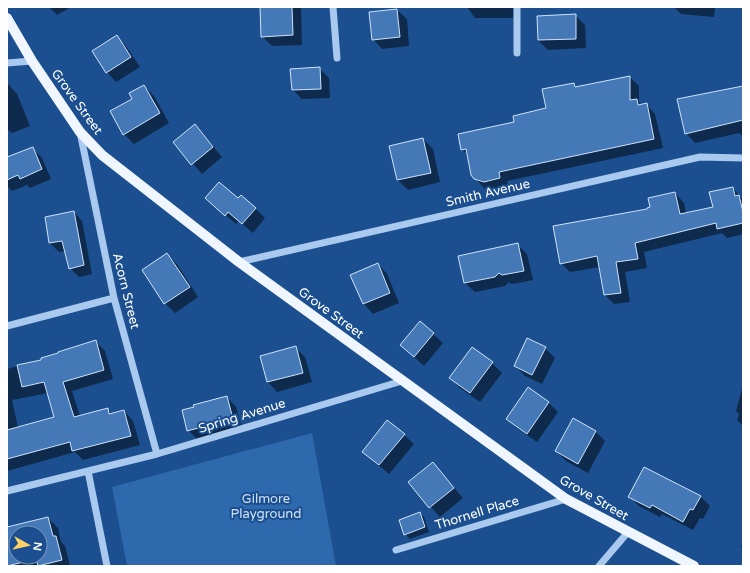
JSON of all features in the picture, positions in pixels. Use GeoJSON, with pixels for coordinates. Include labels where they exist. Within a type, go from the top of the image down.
{"type":"FeatureCollection","features":[{"type":"Feature","properties":{"kind":"main road","name":"Grove Street"},"geometry":{"type":"LineString","coordinates":[[7,18],[32,61],[80,132],[102,155],[239,262],[566,499],[694,566]]}},
{"type":"Feature","properties":{"kind":"street"},"geometry":{"type":"LineString","coordinates":[[332,7],[337,58]]}},
{"type":"Feature","properties":{"kind":"street"},"geometry":{"type":"LineString","coordinates":[[517,7],[517,53]]}},
{"type":"Feature","properties":{"kind":"street"},"geometry":{"type":"LineString","coordinates":[[7,63],[32,61]]}},
{"type":"Feature","properties":{"kind":"street","name":"Acorn Street"},"geometry":{"type":"LineString","coordinates":[[80,132],[114,298],[157,454]]}},
{"type":"Feature","properties":{"kind":"street","name":"Smith Avenue"},"geometry":{"type":"LineString","coordinates":[[239,262],[700,157],[743,158]]}},
{"type":"Feature","properties":{"kind":"street"},"geometry":{"type":"LineString","coordinates":[[7,326],[114,298]]}},
{"type":"Feature","properties":{"kind":"street","name":"Spring Avenue"},"geometry":{"type":"LineString","coordinates":[[7,491],[157,454],[402,381]]}},
{"type":"Feature","properties":{"kind":"street"},"geometry":{"type":"LineString","coordinates":[[88,471],[107,566]]}},
{"type":"Feature","properties":{"kind":"street","name":"Thornell Place"},"geometry":{"type":"LineString","coordinates":[[396,550],[566,499]]}},
{"type":"Feature","properties":{"kind":"street"},"geometry":{"type":"LineString","coordinates":[[599,566],[628,532]]}},
{"type":"Feature","properties":{"kind":"green space","name":"Gilmore Playground"},"geometry":{"type":"Polygon","coordinates":[[[312,433],[336,566],[127,566],[112,487],[312,433]]]}},
{"type":"Feature","properties":{"kind":"building"},"geometry":{"type":"Polygon","coordinates":[[[260,7],[292,7],[293,35],[261,37],[260,7]]]}},
{"type":"Feature","properties":{"kind":"building"},"geometry":{"type":"Polygon","coordinates":[[[397,9],[400,37],[372,40],[369,12],[397,9]]]}},
{"type":"Feature","properties":{"kind":"building"},"geometry":{"type":"Polygon","coordinates":[[[576,14],[576,39],[538,40],[537,16],[576,14]]]}},
{"type":"Feature","properties":{"kind":"building"},"geometry":{"type":"Polygon","coordinates":[[[117,35],[131,57],[106,73],[92,51],[117,35]]]}},
{"type":"Feature","properties":{"kind":"building"},"geometry":{"type":"Polygon","coordinates":[[[320,67],[321,89],[292,90],[290,69],[320,67]]]}},
{"type":"Feature","properties":{"kind":"building"},"geometry":{"type":"Polygon","coordinates":[[[630,76],[630,100],[637,99],[638,105],[647,103],[654,139],[499,172],[500,178],[484,182],[474,179],[471,175],[466,149],[461,150],[458,134],[514,122],[513,116],[546,108],[542,89],[574,83],[575,87],[630,76]]]}},
{"type":"Feature","properties":{"kind":"building"},"geometry":{"type":"Polygon","coordinates":[[[144,85],[160,113],[123,135],[110,111],[132,99],[129,93],[144,85]]]}},
{"type":"Feature","properties":{"kind":"building"},"geometry":{"type":"Polygon","coordinates":[[[743,86],[743,120],[685,134],[677,99],[743,86]]]}},
{"type":"Feature","properties":{"kind":"building"},"geometry":{"type":"Polygon","coordinates":[[[195,124],[213,147],[191,165],[173,142],[195,124]]]}},
{"type":"Feature","properties":{"kind":"building"},"geometry":{"type":"Polygon","coordinates":[[[423,138],[431,173],[397,180],[389,146],[423,138]]]}},
{"type":"Feature","properties":{"kind":"building"},"geometry":{"type":"Polygon","coordinates":[[[33,147],[42,169],[20,179],[18,175],[7,180],[7,157],[33,147]]]}},
{"type":"Feature","properties":{"kind":"building"},"geometry":{"type":"Polygon","coordinates":[[[219,182],[238,198],[241,195],[256,208],[242,224],[228,212],[225,216],[205,198],[219,182]]]}},
{"type":"Feature","properties":{"kind":"building"},"geometry":{"type":"Polygon","coordinates":[[[733,187],[735,196],[739,195],[743,212],[743,223],[717,229],[716,223],[635,243],[638,259],[616,262],[621,293],[604,295],[597,256],[560,264],[553,226],[647,209],[650,207],[648,198],[675,192],[680,214],[713,207],[709,192],[733,187]]]}},
{"type":"Feature","properties":{"kind":"building"},"geometry":{"type":"Polygon","coordinates":[[[74,211],[84,265],[69,269],[62,241],[49,243],[45,217],[74,211]]]}},
{"type":"Feature","properties":{"kind":"building"},"geometry":{"type":"Polygon","coordinates":[[[518,243],[524,271],[502,275],[499,273],[495,277],[464,283],[458,256],[518,243]]]}},
{"type":"Feature","properties":{"kind":"building"},"geometry":{"type":"Polygon","coordinates":[[[167,253],[190,287],[164,304],[142,270],[167,253]]]}},
{"type":"Feature","properties":{"kind":"building"},"geometry":{"type":"Polygon","coordinates":[[[378,263],[390,293],[363,304],[350,275],[378,263]]]}},
{"type":"Feature","properties":{"kind":"building"},"geometry":{"type":"Polygon","coordinates":[[[420,321],[434,333],[414,357],[400,345],[420,321]]]}},
{"type":"Feature","properties":{"kind":"building"},"geometry":{"type":"Polygon","coordinates":[[[527,338],[546,347],[532,375],[514,366],[527,338]]]}},
{"type":"Feature","properties":{"kind":"building"},"geometry":{"type":"Polygon","coordinates":[[[96,340],[104,370],[63,382],[74,417],[108,408],[109,414],[124,410],[131,436],[72,451],[70,442],[7,459],[7,430],[54,417],[44,382],[22,387],[17,365],[41,360],[41,358],[96,340]]]}},
{"type":"Feature","properties":{"kind":"building"},"geometry":{"type":"Polygon","coordinates":[[[296,346],[303,373],[267,382],[260,356],[296,346]]]}},
{"type":"Feature","properties":{"kind":"building"},"geometry":{"type":"Polygon","coordinates":[[[472,347],[493,362],[470,393],[449,378],[472,347]]]}},
{"type":"Feature","properties":{"kind":"building"},"geometry":{"type":"Polygon","coordinates":[[[528,387],[549,402],[527,434],[506,419],[528,387]]]}},
{"type":"Feature","properties":{"kind":"building"},"geometry":{"type":"Polygon","coordinates":[[[227,396],[233,419],[187,431],[182,410],[194,407],[193,405],[227,396]]]}},
{"type":"Feature","properties":{"kind":"building"},"geometry":{"type":"Polygon","coordinates":[[[573,418],[596,431],[578,464],[555,451],[573,418]]]}},
{"type":"Feature","properties":{"kind":"building"},"geometry":{"type":"Polygon","coordinates":[[[387,420],[405,434],[379,465],[362,452],[387,420]]]}},
{"type":"Feature","properties":{"kind":"building"},"geometry":{"type":"Polygon","coordinates":[[[433,462],[454,488],[429,508],[408,482],[433,462]]]}},
{"type":"Feature","properties":{"kind":"building"},"geometry":{"type":"Polygon","coordinates":[[[644,467],[701,496],[693,510],[690,509],[683,522],[652,505],[650,508],[628,497],[644,467]]]}},
{"type":"Feature","properties":{"kind":"building"},"geometry":{"type":"Polygon","coordinates":[[[420,512],[425,527],[404,535],[399,520],[420,512]]]}},
{"type":"Feature","properties":{"kind":"building"},"geometry":{"type":"Polygon","coordinates":[[[48,517],[53,536],[56,536],[62,560],[48,564],[48,525],[15,525],[48,517]]]}},
{"type":"Feature","properties":{"kind":"building"},"geometry":{"type":"Polygon","coordinates":[[[8,527],[8,565],[11,565],[7,566],[8,527]]]}}]}
